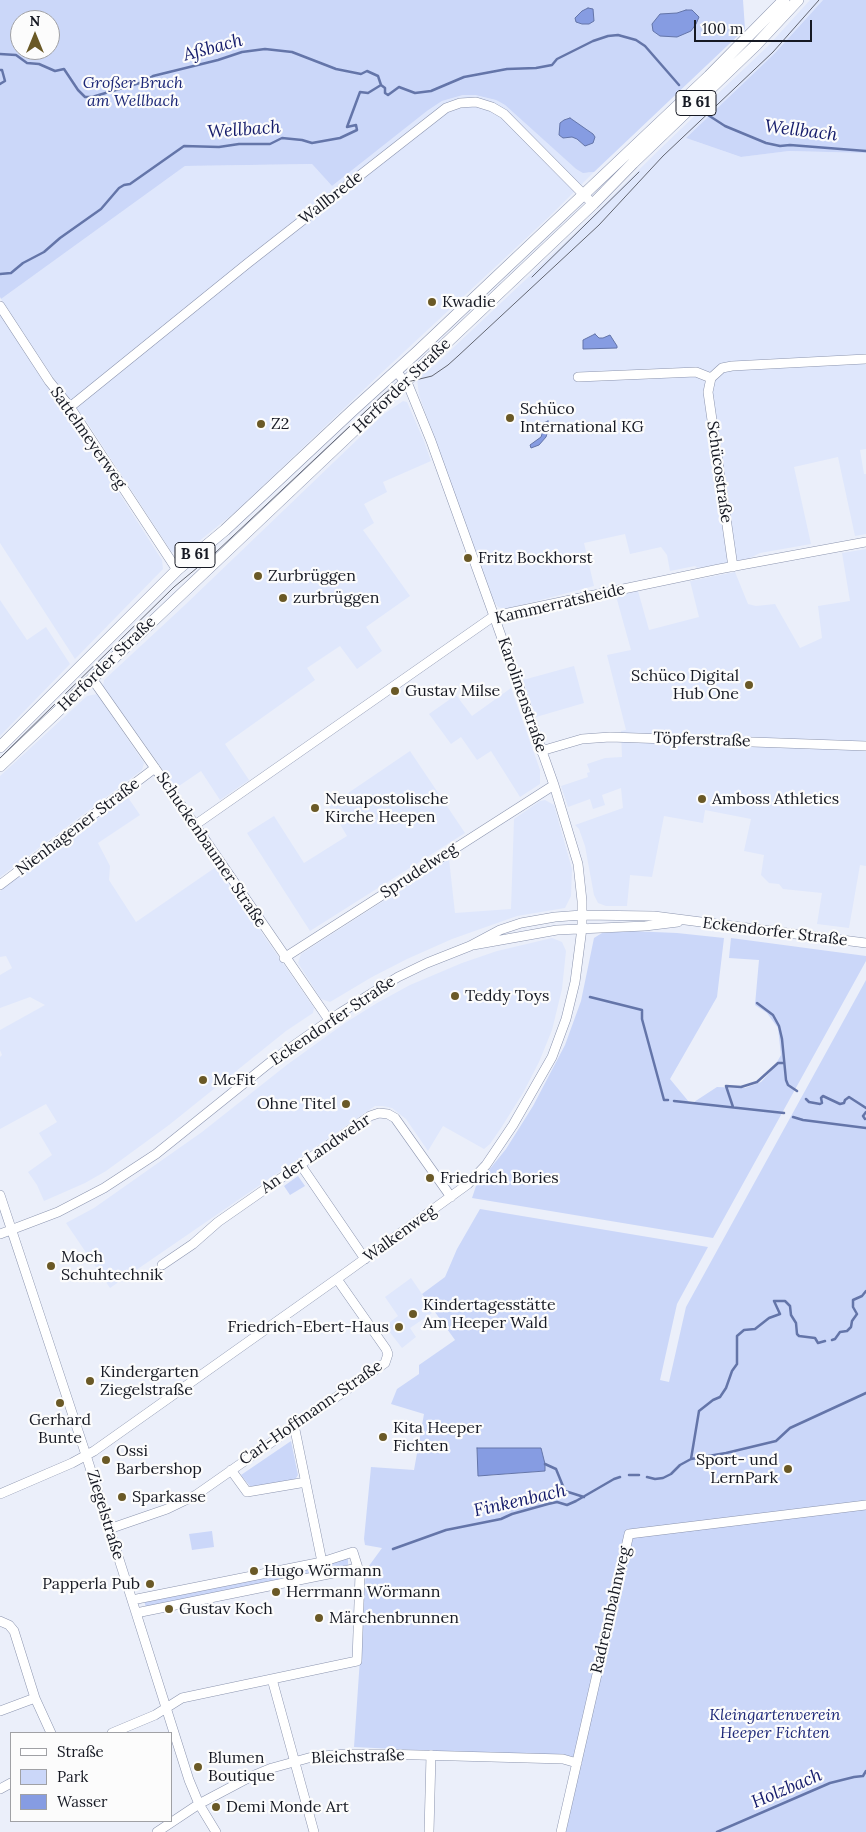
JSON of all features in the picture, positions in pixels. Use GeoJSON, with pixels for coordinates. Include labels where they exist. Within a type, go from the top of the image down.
{"type":"FeatureCollection","features":[{"type":"Feature","properties":{"kind":"main road","name":"Herforder Straße"},"geometry":{"type":"LineString","coordinates":[[0,746],[177,570],[225,530],[584,195],[709,76],[784,0]]}},
{"type":"Feature","properties":{"kind":"main road","name":"Herforder Straße"},"geometry":{"type":"LineString","coordinates":[[0,766],[93,680],[186,589],[593,204],[756,44],[798,0]]}},
{"type":"Feature","properties":{"kind":"main road"},"geometry":{"type":"LineString","coordinates":[[177,570],[186,589]]}},
{"type":"Feature","properties":{"kind":"street","name":"Wallbrede"},"geometry":{"type":"LineString","coordinates":[[70,406],[432,117],[446,108],[460,103],[476,102],[492,107],[504,114],[593,204]]}},
{"type":"Feature","properties":{"kind":"street","name":"Sattelmeyerweg"},"geometry":{"type":"LineString","coordinates":[[0,306],[49,381],[70,406],[177,570]]}},
{"type":"Feature","properties":{"kind":"street"},"geometry":{"type":"LineString","coordinates":[[578,377],[696,372],[711,378],[722,368],[732,366],[866,360]]}},
{"type":"Feature","properties":{"kind":"street","name":"Karolinenstraße"},"geometry":{"type":"LineString","coordinates":[[396,371],[407,382],[425,425],[554,785],[578,864],[581,878],[582,915]]}},
{"type":"Feature","properties":{"kind":"street","name":"Schücostraße"},"geometry":{"type":"LineString","coordinates":[[711,378],[708,392],[732,567]]}},
{"type":"Feature","properties":{"kind":"street","name":"Kammerratsheide"},"geometry":{"type":"LineString","coordinates":[[195,825],[494,616],[732,567],[866,542]]}},
{"type":"Feature","properties":{"kind":"street","name":"Schuckenbaumer Straße"},"geometry":{"type":"LineString","coordinates":[[93,680],[195,825],[284,958],[329,1020]]}},
{"type":"Feature","properties":{"kind":"street","name":"Töpferstraße"},"geometry":{"type":"LineString","coordinates":[[541,751],[582,739],[610,737],[866,746]]}},
{"type":"Feature","properties":{"kind":"street","name":"Nienhagener Straße"},"geometry":{"type":"LineString","coordinates":[[0,885],[155,768]]}},
{"type":"Feature","properties":{"kind":"street","name":"Sprudelweg"},"geometry":{"type":"LineString","coordinates":[[284,958],[554,785]]}},
{"type":"Feature","properties":{"kind":"street","name":"Eckendorfer Straße"},"geometry":{"type":"LineString","coordinates":[[0,1234],[58,1212],[136,1168],[273,1060],[329,1020],[398,977],[470,946],[493,933],[521,923],[555,917],[582,915],[654,916],[866,943]]}},
{"type":"Feature","properties":{"kind":"street","name":"Walkenweg"},"geometry":{"type":"LineString","coordinates":[[0,1494],[72,1463],[100,1447],[451,1198],[468,1184],[486,1164],[513,1125],[552,1057],[571,1002],[582,928],[582,915]]}},
{"type":"Feature","properties":{"kind":"street","name":"Eckendorfer Straße"},"geometry":{"type":"LineString","coordinates":[[470,946],[488,944],[539,932],[582,928],[645,926],[685,921]]}},
{"type":"Feature","properties":{"kind":"street","name":"An der Landwehr"},"geometry":{"type":"LineString","coordinates":[[162,1265],[193,1244],[218,1222],[370,1116],[384,1113],[395,1118],[451,1198]]}},
{"type":"Feature","properties":{"kind":"street"},"geometry":{"type":"LineString","coordinates":[[300,1164],[365,1259]]}},
{"type":"Feature","properties":{"kind":"street","name":"Ziegelstraße"},"geometry":{"type":"LineString","coordinates":[[0,1195],[86,1455],[189,1780],[199,1804],[216,1832]]}},
{"type":"Feature","properties":{"kind":"street","name":"Carl-Hoffmann-Straße"},"geometry":{"type":"LineString","coordinates":[[109,1529],[167,1509],[196,1494],[385,1363],[388,1354],[383,1343],[337,1279]]}},
{"type":"Feature","properties":{"kind":"street"},"geometry":{"type":"LineString","coordinates":[[294,1425],[322,1562]]}},
{"type":"Feature","properties":{"kind":"street","name":"Carl-Hoffmann-Straße"},"geometry":{"type":"LineString","coordinates":[[231,1470],[247,1492],[306,1482]]}},
{"type":"Feature","properties":{"kind":"street","name":"Radrennbahnweg"},"geometry":{"type":"LineString","coordinates":[[562,1832],[629,1534],[866,1505]]}},
{"type":"Feature","properties":{"kind":"street"},"geometry":{"type":"LineString","coordinates":[[114,1732],[155,1715],[182,1698],[357,1661],[360,1574],[353,1552],[322,1562],[132,1600]]}},
{"type":"Feature","properties":{"kind":"street"},"geometry":{"type":"LineString","coordinates":[[136,1613],[358,1568]]}},
{"type":"Feature","properties":{"kind":"street"},"geometry":{"type":"LineString","coordinates":[[0,1621],[9,1625],[14,1630],[35,1698],[51,1732]]}},
{"type":"Feature","properties":{"kind":"street"},"geometry":{"type":"LineString","coordinates":[[272,1679],[314,1832]]}},
{"type":"Feature","properties":{"kind":"street"},"geometry":{"type":"LineString","coordinates":[[0,1711],[35,1698]]}},
{"type":"Feature","properties":{"kind":"street","name":"Bleichstraße"},"geometry":{"type":"LineString","coordinates":[[157,1832],[199,1804],[250,1776],[294,1761],[321,1756],[346,1754],[563,1759],[577,1763]]}},
{"type":"Feature","properties":{"kind":"street"},"geometry":{"type":"LineString","coordinates":[[428,1832],[431,1756]]}},
{"type":"Feature","properties":{"kind":"shaded area"},"geometry":{"type":"Polygon","coordinates":[[[810,0],[823,0],[775,53],[686,138],[741,157],[789,151],[866,153],[866,449],[860,450],[864,474],[866,474],[866,534],[855,536],[838,457],[794,467],[811,544],[760,553],[748,559],[670,571],[667,555],[661,547],[630,554],[625,534],[584,543],[594,586],[510,608],[498,607],[492,598],[419,395],[417,379],[435,365],[573,235],[768,46],[810,0]]]}},
{"type":"Feature","properties":{"kind":"shaded area"},"geometry":{"type":"Polygon","coordinates":[[[463,95],[474,95],[496,100],[505,105],[576,169],[588,173],[594,172],[550,216],[234,513],[188,550],[177,554],[171,551],[87,422],[52,376],[1,299],[185,166],[312,164],[332,186],[427,111],[442,101],[463,95]]]}},
{"type":"Feature","properties":{"kind":"shaded area"},"geometry":{"type":"Polygon","coordinates":[[[0,314],[45,384],[66,410],[162,560],[163,569],[75,659],[0,543],[0,314]]]}},
{"type":"Feature","properties":{"kind":"shaded area"},"geometry":{"type":"Polygon","coordinates":[[[403,401],[407,402],[431,461],[383,482],[387,492],[364,504],[374,523],[363,530],[410,596],[366,627],[382,651],[357,669],[340,646],[307,668],[315,680],[225,744],[249,780],[220,800],[201,771],[176,788],[103,686],[104,680],[384,414],[403,401]]]}},
{"type":"Feature","properties":{"kind":"shaded area"},"geometry":{"type":"Polygon","coordinates":[[[866,549],[866,866],[860,865],[849,928],[817,924],[822,893],[783,889],[779,884],[769,883],[761,875],[764,855],[744,851],[751,819],[705,810],[703,823],[664,816],[652,877],[630,875],[627,906],[606,906],[598,903],[594,895],[585,846],[579,829],[575,825],[623,808],[621,788],[602,795],[605,805],[593,809],[590,799],[568,807],[561,786],[588,777],[587,773],[590,772],[587,764],[605,758],[622,757],[621,731],[626,730],[607,655],[631,650],[616,596],[638,591],[649,630],[699,617],[690,581],[735,572],[748,604],[756,606],[775,604],[800,648],[822,638],[818,606],[850,601],[842,553],[866,549]]]}},
{"type":"Feature","properties":{"kind":"shaded area"},"geometry":{"type":"Polygon","coordinates":[[[0,600],[27,640],[46,627],[70,664],[0,736],[0,600]]]}},
{"type":"Feature","properties":{"kind":"shaded area"},"geometry":{"type":"Polygon","coordinates":[[[574,666],[584,703],[536,717],[523,680],[574,666]]]}},
{"type":"Feature","properties":{"kind":"shaded area"},"geometry":{"type":"Polygon","coordinates":[[[511,688],[540,770],[540,784],[520,797],[491,751],[477,760],[461,737],[451,744],[429,714],[456,695],[472,716],[511,688]]]}},
{"type":"Feature","properties":{"kind":"shaded area"},"geometry":{"type":"Polygon","coordinates":[[[97,694],[144,763],[142,770],[0,877],[0,776],[87,696],[97,694]]]}},
{"type":"Feature","properties":{"kind":"shaded area"},"geometry":{"type":"Polygon","coordinates":[[[410,751],[465,833],[310,931],[247,833],[274,816],[304,863],[347,836],[329,806],[410,751]]]}},
{"type":"Feature","properties":{"kind":"shaded area"},"geometry":{"type":"Polygon","coordinates":[[[127,796],[140,815],[98,843],[110,866],[109,880],[136,922],[216,867],[314,1008],[313,1013],[286,1031],[169,1125],[106,1171],[85,1183],[44,1201],[37,1185],[28,1172],[52,1155],[39,1133],[57,1122],[46,1104],[0,1129],[0,1057],[2,1055],[0,1050],[0,1030],[45,1005],[30,997],[0,1008],[0,975],[12,968],[6,956],[0,957],[0,891],[127,796]]]}},
{"type":"Feature","properties":{"kind":"shaded area"},"geometry":{"type":"Polygon","coordinates":[[[545,800],[554,805],[572,869],[571,896],[565,908],[517,916],[452,939],[372,977],[330,1002],[321,999],[298,963],[301,954],[449,859],[455,913],[511,909],[514,819],[540,801],[545,800]]]}},
{"type":"Feature","properties":{"kind":"shaded area"},"geometry":{"type":"Polygon","coordinates":[[[552,938],[562,942],[566,951],[562,989],[552,1030],[539,1062],[523,1093],[490,1144],[484,1149],[443,1126],[428,1151],[406,1119],[392,1108],[375,1106],[110,1288],[66,1223],[94,1208],[202,1132],[288,1064],[345,1023],[377,1003],[410,985],[462,963],[497,951],[552,938]]]}},
{"type":"Feature","properties":{"kind":"shaded area","name":"Kindertagesstätte Am Heeper Wald"},"geometry":{"type":"Polygon","coordinates":[[[411,1278],[432,1313],[410,1328],[416,1337],[402,1348],[385,1326],[398,1316],[385,1297],[411,1278]]]}},
{"type":"Feature","properties":{"kind":"green space","name":"Großer Bruch am Wellbach"},"geometry":{"type":"Polygon","coordinates":[[[0,0],[743,0],[745,29],[594,172],[583,173],[576,169],[505,105],[496,100],[475,95],[463,95],[442,101],[427,111],[332,186],[312,164],[185,166],[1,299],[0,0]]]}},
{"type":"Feature","properties":{"kind":"green space"},"geometry":{"type":"Polygon","coordinates":[[[823,0],[866,0],[866,153],[789,151],[741,157],[686,138],[775,53],[823,0]]]}},
{"type":"Feature","properties":{"kind":"green space"},"geometry":{"type":"Polygon","coordinates":[[[630,931],[724,938],[717,997],[670,1079],[689,1102],[694,1102],[717,1087],[745,1088],[761,1082],[773,1069],[781,1055],[778,1028],[767,1013],[755,1005],[759,960],[729,958],[731,938],[866,956],[866,961],[713,1238],[472,1198],[476,1186],[506,1149],[533,1106],[565,1045],[581,1001],[594,938],[602,933],[630,931]]]}},
{"type":"Feature","properties":{"kind":"green space","name":"Kleingartenverein Heeper Fichten"},"geometry":{"type":"Polygon","coordinates":[[[866,980],[866,1832],[566,1832],[582,1758],[354,1747],[366,1570],[382,1548],[365,1545],[364,1539],[371,1467],[414,1470],[424,1414],[391,1404],[397,1389],[419,1374],[419,1365],[455,1340],[422,1294],[445,1277],[457,1249],[480,1209],[708,1247],[677,1304],[660,1380],[669,1382],[686,1307],[866,980]],[[477,1448],[478,1461],[488,1476],[545,1471],[541,1448],[477,1448]]]}},
{"type":"Feature","properties":{"kind":"green space"},"geometry":{"type":"Polygon","coordinates":[[[298,1176],[305,1186],[290,1195],[284,1186],[298,1176]]]}},
{"type":"Feature","properties":{"kind":"green space"},"geometry":{"type":"Polygon","coordinates":[[[291,1441],[298,1475],[294,1481],[253,1488],[249,1485],[241,1475],[291,1441]]]}},
{"type":"Feature","properties":{"kind":"green space"},"geometry":{"type":"Polygon","coordinates":[[[212,1531],[214,1547],[192,1550],[189,1534],[212,1531]]]}},
{"type":"Feature","properties":{"kind":"green space"},"geometry":{"type":"Polygon","coordinates":[[[348,1557],[348,1567],[146,1608],[144,1600],[348,1557]]]}},
{"type":"Feature","properties":{"kind":"water"},"geometry":{"type":"Polygon","coordinates":[[[588,8],[593,9],[594,21],[589,24],[576,22],[575,18],[588,8]]]}},
{"type":"Feature","properties":{"kind":"water"},"geometry":{"type":"Polygon","coordinates":[[[692,10],[699,17],[691,31],[677,37],[660,36],[653,31],[652,24],[660,14],[677,13],[692,10]]]}},
{"type":"Feature","properties":{"kind":"water"},"geometry":{"type":"Polygon","coordinates":[[[570,118],[593,134],[595,137],[593,143],[585,146],[577,139],[572,137],[563,138],[559,135],[560,123],[570,118]]]}},
{"type":"Feature","properties":{"kind":"water"},"geometry":{"type":"Polygon","coordinates":[[[595,334],[599,338],[610,335],[617,348],[583,349],[583,340],[595,334]]]}},
{"type":"Feature","properties":{"kind":"water"},"geometry":{"type":"Polygon","coordinates":[[[548,421],[546,437],[539,445],[531,448],[530,445],[541,437],[543,423],[548,421]]]}},
{"type":"Feature","properties":{"kind":"water"},"geometry":{"type":"Polygon","coordinates":[[[477,1448],[541,1448],[545,1471],[478,1476],[477,1448]]]}},
{"type":"Feature","properties":{"kind":"waterway","name":"Aßbach"},"geometry":{"type":"LineString","coordinates":[[0,54],[16,55],[27,63],[39,64],[55,71],[64,69],[85,97],[92,97],[143,82],[153,76],[242,52],[265,49],[292,52],[336,69],[361,74],[367,71],[378,76],[381,85],[385,88],[385,93],[388,95],[399,87],[415,93],[431,91],[464,77],[507,69],[536,68],[552,65],[557,59],[593,41],[618,35],[636,40],[645,46],[679,85]]}},
{"type":"Feature","properties":{"kind":"waterway","name":"Aßbach"},"geometry":{"type":"LineString","coordinates":[[0,70],[2,70],[5,81],[0,84]]}},
{"type":"Feature","properties":{"kind":"waterway","name":"Wellbach"},"geometry":{"type":"LineString","coordinates":[[0,274],[11,273],[23,263],[44,252],[60,238],[101,209],[119,188],[130,184],[184,146],[219,147],[239,144],[270,144],[282,138],[312,143],[340,138],[357,130],[356,125],[347,127],[360,92],[368,93],[381,85]]}},
{"type":"Feature","properties":{"kind":"waterway","name":"Wellbach"},"geometry":{"type":"LineString","coordinates":[[708,115],[725,126],[766,143],[780,146],[790,145],[866,151]]}},
{"type":"Feature","properties":{"kind":"waterway"},"geometry":{"type":"LineString","coordinates":[[590,997],[642,1010],[642,1019],[664,1100],[668,1100]]}},
{"type":"Feature","properties":{"kind":"waterway"},"geometry":{"type":"LineString","coordinates":[[757,1003],[773,1015],[779,1026],[786,1080],[788,1085],[797,1091]]}},
{"type":"Feature","properties":{"kind":"waterway"},"geometry":{"type":"LineString","coordinates":[[733,1107],[726,1086],[741,1087],[757,1082],[778,1063],[783,1063]]}},
{"type":"Feature","properties":{"kind":"waterway"},"geometry":{"type":"LineString","coordinates":[[806,1099],[809,1102],[820,1104],[822,1103],[821,1098],[823,1096],[840,1104],[844,1103],[849,1097],[866,1108]]}},
{"type":"Feature","properties":{"kind":"waterway"},"geometry":{"type":"LineString","coordinates":[[674,1101],[784,1113]]}},
{"type":"Feature","properties":{"kind":"waterway"},"geometry":{"type":"LineString","coordinates":[[865,1119],[863,1116],[866,1112]]}},
{"type":"Feature","properties":{"kind":"waterway"},"geometry":{"type":"LineString","coordinates":[[793,1117],[866,1128]]}},
{"type":"Feature","properties":{"kind":"waterway","name":"Finkenbach"},"geometry":{"type":"LineString","coordinates":[[832,1340],[840,1332],[847,1331],[851,1327],[852,1321],[857,1314],[853,1307],[853,1300],[862,1296],[866,1291]]}},
{"type":"Feature","properties":{"kind":"waterway","name":"Finkenbach"},"geometry":{"type":"LineString","coordinates":[[691,1459],[699,1411],[720,1397],[737,1364],[737,1336],[744,1330],[755,1329],[769,1318],[780,1314],[774,1301],[785,1301],[790,1306],[791,1315],[796,1323],[799,1336],[815,1338],[818,1343],[825,1341]]}},
{"type":"Feature","properties":{"kind":"waterway","name":"Finkenbach"},"geometry":{"type":"LineString","coordinates":[[647,1477],[663,1478],[691,1459],[776,1441],[790,1428],[866,1393]]}},
{"type":"Feature","properties":{"kind":"waterway"},"geometry":{"type":"LineString","coordinates":[[545,1464],[556,1469],[565,1491],[584,1497]]}},
{"type":"Feature","properties":{"kind":"waterway","name":"Finkenbach"},"geometry":{"type":"LineString","coordinates":[[629,1475],[639,1475]]}},
{"type":"Feature","properties":{"kind":"waterway","name":"Finkenbach"},"geometry":{"type":"LineString","coordinates":[[393,1549],[446,1530],[501,1519],[548,1504],[557,1502],[567,1505],[620,1477]]}},
{"type":"Feature","properties":{"kind":"waterway","name":"Holzbach"},"geometry":{"type":"LineString","coordinates":[[717,1832],[830,1783],[863,1776],[866,1771]]}},
{"type":"Feature","properties":{"kind":"tram line"},"geometry":{"type":"LineString","coordinates":[[0,758],[174,587],[215,553],[384,394],[399,384],[432,376],[458,356],[599,225],[663,156],[773,52],[819,0]]}},
{"type":"Feature","properties":{"kind":"tram line"},"geometry":{"type":"LineString","coordinates":[[532,277],[639,172]]}},
{"type":"Feature","properties":{"kind":"place","name":"Kwadie"},"geometry":{"type":"Point","coordinates":[432,302]}},
{"type":"Feature","properties":{"kind":"place","name":"Schüco International KG"},"geometry":{"type":"Point","coordinates":[510,418]}},
{"type":"Feature","properties":{"kind":"place","name":"Z2"},"geometry":{"type":"Point","coordinates":[261,424]}},
{"type":"Feature","properties":{"kind":"place","name":"Fritz Bockhorst"},"geometry":{"type":"Point","coordinates":[468,558]}},
{"type":"Feature","properties":{"kind":"place","name":"Zurbrüggen"},"geometry":{"type":"Point","coordinates":[258,576]}},
{"type":"Feature","properties":{"kind":"place","name":"zurbrüggen"},"geometry":{"type":"Point","coordinates":[283,598]}},
{"type":"Feature","properties":{"kind":"place","name":"Schüco Digital Hub One"},"geometry":{"type":"Point","coordinates":[749,685]}},
{"type":"Feature","properties":{"kind":"place","name":"Gustav Milse"},"geometry":{"type":"Point","coordinates":[395,691]}},
{"type":"Feature","properties":{"kind":"place","name":"Amboss Athletics"},"geometry":{"type":"Point","coordinates":[702,799]}},
{"type":"Feature","properties":{"kind":"place","name":"Neuapostolische Kirche Heepen"},"geometry":{"type":"Point","coordinates":[315,808]}},
{"type":"Feature","properties":{"kind":"place","name":"Teddy Toys"},"geometry":{"type":"Point","coordinates":[455,996]}},
{"type":"Feature","properties":{"kind":"place","name":"McFit"},"geometry":{"type":"Point","coordinates":[203,1080]}},
{"type":"Feature","properties":{"kind":"place","name":"Ohne Titel"},"geometry":{"type":"Point","coordinates":[346,1104]}},
{"type":"Feature","properties":{"kind":"place","name":"Friedrich Bories"},"geometry":{"type":"Point","coordinates":[430,1178]}},
{"type":"Feature","properties":{"kind":"place","name":"Moch Schuhtechnik"},"geometry":{"type":"Point","coordinates":[51,1266]}},
{"type":"Feature","properties":{"kind":"place","name":"Kindertagesstätte Am Heeper Wald"},"geometry":{"type":"Point","coordinates":[413,1314]}},
{"type":"Feature","properties":{"kind":"place","name":"Friedrich-Ebert-Haus"},"geometry":{"type":"Point","coordinates":[399,1327]}},
{"type":"Feature","properties":{"kind":"place","name":"Kindergarten Ziegelstraße"},"geometry":{"type":"Point","coordinates":[90,1381]}},
{"type":"Feature","properties":{"kind":"place","name":"Gerhard Bunte"},"geometry":{"type":"Point","coordinates":[60,1403]}},
{"type":"Feature","properties":{"kind":"place","name":"Kita Heeper Fichten"},"geometry":{"type":"Point","coordinates":[383,1437]}},
{"type":"Feature","properties":{"kind":"place","name":"Ossi Barbershop"},"geometry":{"type":"Point","coordinates":[106,1460]}},
{"type":"Feature","properties":{"kind":"place","name":"Sport- und LernPark"},"geometry":{"type":"Point","coordinates":[788,1469]}},
{"type":"Feature","properties":{"kind":"place","name":"Sparkasse"},"geometry":{"type":"Point","coordinates":[122,1497]}},
{"type":"Feature","properties":{"kind":"place","name":"Hugo Wörmann"},"geometry":{"type":"Point","coordinates":[254,1571]}},
{"type":"Feature","properties":{"kind":"place","name":"Papperla Pub"},"geometry":{"type":"Point","coordinates":[150,1584]}},
{"type":"Feature","properties":{"kind":"place","name":"Herrmann Wörmann"},"geometry":{"type":"Point","coordinates":[276,1592]}},
{"type":"Feature","properties":{"kind":"place","name":"Gustav Koch"},"geometry":{"type":"Point","coordinates":[169,1609]}},
{"type":"Feature","properties":{"kind":"place","name":"Märchenbrunnen"},"geometry":{"type":"Point","coordinates":[319,1618]}},
{"type":"Feature","properties":{"kind":"place","name":"Blumen Boutique"},"geometry":{"type":"Point","coordinates":[198,1767]}},
{"type":"Feature","properties":{"kind":"place","name":"Demi Monde Art"},"geometry":{"type":"Point","coordinates":[216,1807]}}]}
